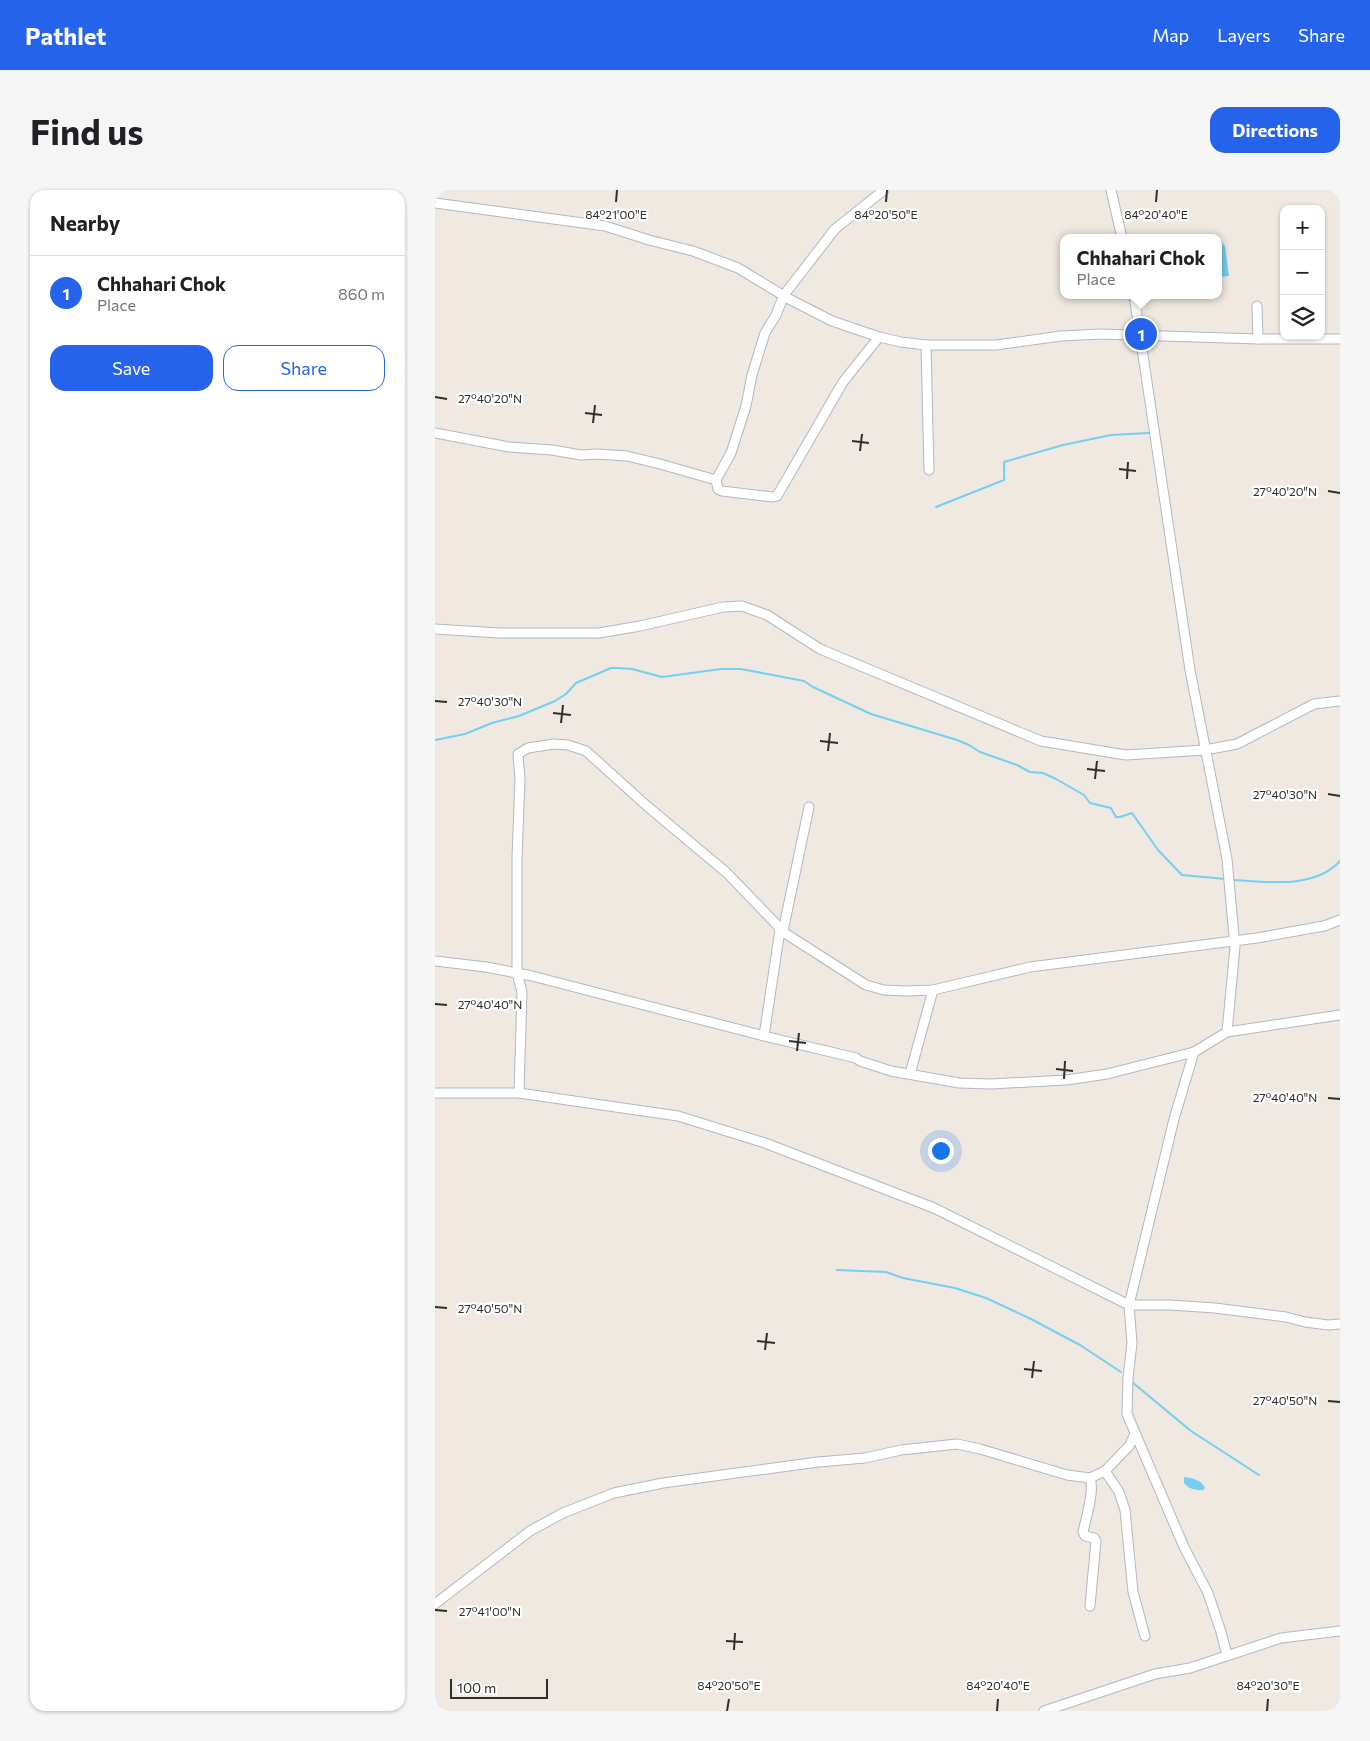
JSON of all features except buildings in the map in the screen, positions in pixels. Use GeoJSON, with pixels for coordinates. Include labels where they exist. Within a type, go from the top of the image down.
{"type":"FeatureCollection","features":[{"type":"Feature","properties":{"kind":"street"},"geometry":{"type":"LineString","coordinates":[[879,337],[843,382],[777,496],[722,491],[718,489],[716,480],[731,453],[746,406],[752,375],[765,333],[784,295],[835,229],[884,190]]}},
{"type":"Feature","properties":{"kind":"street"},"geometry":{"type":"LineString","coordinates":[[1111,190],[1121,234]]}},
{"type":"Feature","properties":{"kind":"street"},"geometry":{"type":"LineString","coordinates":[[435,202],[605,226],[649,240],[693,250],[737,268],[831,321],[879,337],[927,346],[996,346],[1061,336],[1101,334],[1280,339]]}},
{"type":"Feature","properties":{"kind":"street"},"geometry":{"type":"LineString","coordinates":[[1135,299],[1191,670],[1227,858],[1234,940],[1227,1032]]}},
{"type":"Feature","properties":{"kind":"street"},"geometry":{"type":"LineString","coordinates":[[1257,306],[1258,339]]}},
{"type":"Feature","properties":{"kind":"street"},"geometry":{"type":"LineString","coordinates":[[1325,338],[1340,338]]}},
{"type":"Feature","properties":{"kind":"street"},"geometry":{"type":"LineString","coordinates":[[927,346],[929,470]]}},
{"type":"Feature","properties":{"kind":"street"},"geometry":{"type":"LineString","coordinates":[[435,433],[509,446],[581,455],[627,456],[716,480]]}},
{"type":"Feature","properties":{"kind":"street"},"geometry":{"type":"LineString","coordinates":[[435,629],[499,633],[599,633],[641,626],[723,607],[742,606],[767,615],[820,650],[1041,741],[1126,755],[1205,750],[1241,743],[1314,704],[1340,701]]}},
{"type":"Feature","properties":{"kind":"street"},"geometry":{"type":"LineString","coordinates":[[519,1093],[522,992],[517,973],[517,857],[520,779],[518,754],[529,748],[553,744],[568,745],[586,751],[727,874],[781,931],[866,985],[884,990],[907,992],[933,990],[1030,967],[1294,932],[1324,926],[1340,920]]}},
{"type":"Feature","properties":{"kind":"street"},"geometry":{"type":"LineString","coordinates":[[764,1036],[781,931],[809,807]]}},
{"type":"Feature","properties":{"kind":"street"},"geometry":{"type":"LineString","coordinates":[[435,961],[517,973],[856,1058],[891,1071],[959,1083],[991,1084],[1066,1080],[1107,1074],[1194,1052],[1227,1032],[1340,1015]]}},
{"type":"Feature","properties":{"kind":"street"},"geometry":{"type":"LineString","coordinates":[[910,1074],[933,990]]}},
{"type":"Feature","properties":{"kind":"street"},"geometry":{"type":"LineString","coordinates":[[1194,1052],[1174,1119],[1129,1305],[1132,1343],[1128,1378],[1127,1414],[1184,1546],[1208,1593],[1227,1656]]}},
{"type":"Feature","properties":{"kind":"street"},"geometry":{"type":"LineString","coordinates":[[435,1093],[519,1093],[693,1119],[765,1143],[934,1208],[1129,1305],[1215,1308],[1286,1317],[1328,1325],[1340,1324]]}},
{"type":"Feature","properties":{"kind":"street"},"geometry":{"type":"LineString","coordinates":[[435,1604],[530,1531],[563,1513],[608,1495],[663,1483],[818,1462],[865,1458],[901,1450],[957,1444],[980,1448],[1067,1475],[1090,1478],[1105,1471],[1129,1446],[1135,1434]]}},
{"type":"Feature","properties":{"kind":"street"},"geometry":{"type":"LineString","coordinates":[[1105,1471],[1119,1492],[1125,1510],[1133,1592],[1145,1636]]}},
{"type":"Feature","properties":{"kind":"street"},"geometry":{"type":"LineString","coordinates":[[1090,1478],[1092,1482],[1091,1496],[1083,1532],[1085,1536],[1094,1538],[1095,1541],[1090,1606]]}},
{"type":"Feature","properties":{"kind":"street"},"geometry":{"type":"LineString","coordinates":[[1044,1711],[1155,1674],[1190,1668],[1281,1638],[1340,1631]]}},
{"type":"Feature","properties":{"kind":"water"},"geometry":{"type":"Polygon","coordinates":[[[1222,242],[1225,246],[1229,276],[1222,277],[1222,242]]]}},
{"type":"Feature","properties":{"kind":"water"},"geometry":{"type":"Polygon","coordinates":[[[1184,1477],[1196,1480],[1205,1488],[1203,1490],[1195,1490],[1190,1488],[1184,1483],[1184,1477]]]}},
{"type":"Feature","properties":{"kind":"waterway"},"geometry":{"type":"LineString","coordinates":[[936,507],[1004,480],[1004,462],[1063,445],[1111,435],[1149,433]]}},
{"type":"Feature","properties":{"kind":"waterway"},"geometry":{"type":"LineString","coordinates":[[435,740],[465,734],[492,723],[519,716],[555,701],[566,694],[576,683],[611,668],[632,669],[662,677],[721,669],[741,669],[804,681],[871,714],[957,740],[980,752],[1017,765],[1030,772],[1043,773],[1084,795],[1090,803],[1111,808],[1116,817],[1132,813],[1158,850],[1182,875],[1225,879]]}},
{"type":"Feature","properties":{"kind":"waterway"},"geometry":{"type":"LineString","coordinates":[[1234,880],[1275,882],[1304,880],[1330,870],[1340,861]]}},
{"type":"Feature","properties":{"kind":"waterway"},"geometry":{"type":"LineString","coordinates":[[837,1270],[886,1272],[903,1278],[955,1288],[986,1298],[1080,1345],[1121,1372]]}},
{"type":"Feature","properties":{"kind":"waterway"},"geometry":{"type":"LineString","coordinates":[[1132,1382],[1191,1431],[1259,1475]]}},
{"type":"Feature","properties":{"kind":"place","name":"Chhahari Chok"},"geometry":{"type":"Point","coordinates":[1141,334]}}]}
